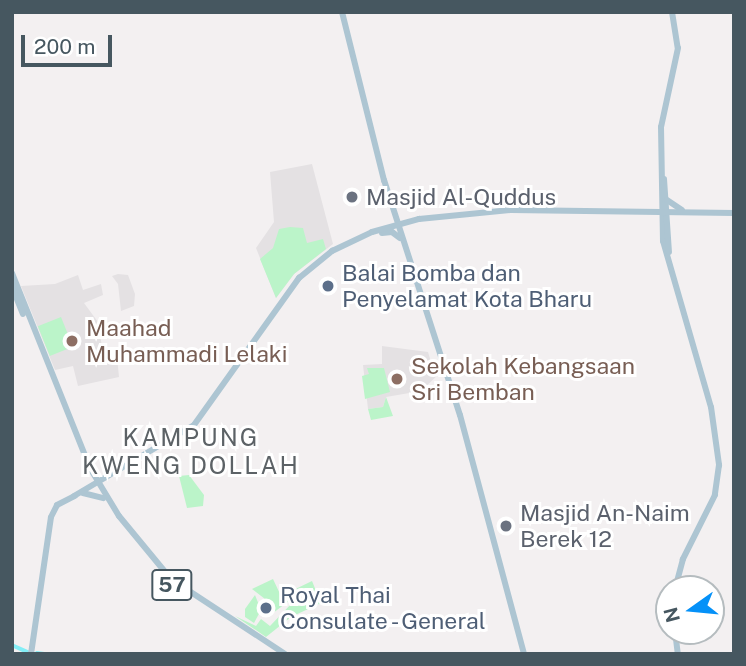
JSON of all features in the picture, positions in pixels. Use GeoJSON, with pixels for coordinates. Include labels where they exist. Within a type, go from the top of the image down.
{"type":"FeatureCollection","features":[{"type":"Feature","properties":{"kind":"main road"},"geometry":{"type":"LineString","coordinates":[[342,12],[384,180],[456,401],[524,654]]}},
{"type":"Feature","properties":{"kind":"main road"},"geometry":{"type":"LineString","coordinates":[[672,12],[677,63],[662,117],[664,228],[671,268],[711,407],[719,465],[715,495],[683,559],[679,575]]}},
{"type":"Feature","properties":{"kind":"main road"},"geometry":{"type":"LineString","coordinates":[[648,211],[663,198]]}},
{"type":"Feature","properties":{"kind":"main road"},"geometry":{"type":"LineString","coordinates":[[663,198],[670,206],[682,212]]}},
{"type":"Feature","properties":{"kind":"main road"},"geometry":{"type":"LineString","coordinates":[[31,654],[51,517],[57,505],[194,425],[299,278],[332,251],[364,236],[411,222],[436,218],[522,210],[734,213]]}},
{"type":"Feature","properties":{"kind":"main road"},"geometry":{"type":"LineString","coordinates":[[393,211],[411,222]]}},
{"type":"Feature","properties":{"kind":"main road"},"geometry":{"type":"LineString","coordinates":[[381,231],[390,223],[393,211]]}},
{"type":"Feature","properties":{"kind":"main road"},"geometry":{"type":"LineString","coordinates":[[648,211],[656,216],[664,228]]}},
{"type":"Feature","properties":{"kind":"main road"},"geometry":{"type":"LineString","coordinates":[[664,228],[671,217],[682,212]]}},
{"type":"Feature","properties":{"kind":"main road"},"geometry":{"type":"LineString","coordinates":[[401,238],[411,222]]}},
{"type":"Feature","properties":{"kind":"main road"},"geometry":{"type":"LineString","coordinates":[[381,231],[392,232],[401,238]]}},
{"type":"Feature","properties":{"kind":"main road"},"geometry":{"type":"LineString","coordinates":[[12,273],[12,286]]}},
{"type":"Feature","properties":{"kind":"main road","name":"57"},"geometry":{"type":"LineString","coordinates":[[12,273],[88,469]]}},
{"type":"Feature","properties":{"kind":"main road","name":"57"},"geometry":{"type":"LineString","coordinates":[[12,286],[88,469],[105,497],[165,579],[278,654]]}},
{"type":"Feature","properties":{"kind":"main road"},"geometry":{"type":"LineString","coordinates":[[84,491],[88,469],[99,474],[110,473]]}},
{"type":"Feature","properties":{"kind":"main road"},"geometry":{"type":"LineString","coordinates":[[84,491],[105,497],[103,485],[110,473]]}},
{"type":"Feature","properties":{"kind":"main road","name":"57"},"geometry":{"type":"LineString","coordinates":[[105,497],[171,579],[285,654]]}},
{"type":"Feature","properties":{"kind":"shaded area"},"geometry":{"type":"Polygon","coordinates":[[[312,164],[333,244],[294,274],[276,298],[256,248],[274,222],[270,172],[312,164]]]}},
{"type":"Feature","properties":{"kind":"shaded area","name":"Maahad Muhammadi Lelaki"},"geometry":{"type":"Polygon","coordinates":[[[78,275],[83,290],[101,284],[103,295],[84,303],[98,322],[104,359],[117,356],[119,377],[78,386],[73,366],[55,370],[21,286],[55,284],[78,275]]]}},
{"type":"Feature","properties":{"kind":"shaded area"},"geometry":{"type":"Polygon","coordinates":[[[128,275],[135,294],[134,306],[121,311],[118,284],[112,276],[128,275]]]}},
{"type":"Feature","properties":{"kind":"shaded area","name":"Sekolah Kebangsaan Sri Bemban"},"geometry":{"type":"Polygon","coordinates":[[[382,346],[428,352],[434,372],[440,373],[421,391],[386,397],[383,407],[368,409],[363,365],[382,364],[382,346]]]}},
{"type":"Feature","properties":{"kind":"green space"},"geometry":{"type":"Polygon","coordinates":[[[303,228],[307,243],[323,239],[326,249],[294,274],[276,298],[260,259],[273,248],[279,229],[303,228]]]}},
{"type":"Feature","properties":{"kind":"green space"},"geometry":{"type":"Polygon","coordinates":[[[61,317],[73,347],[50,356],[38,326],[61,317]]]}},
{"type":"Feature","properties":{"kind":"green space"},"geometry":{"type":"Polygon","coordinates":[[[367,368],[384,368],[390,392],[365,399],[362,376],[369,374],[367,368]]]}},
{"type":"Feature","properties":{"kind":"green space"},"geometry":{"type":"Polygon","coordinates":[[[386,397],[393,416],[371,420],[368,409],[383,407],[386,397]]]}},
{"type":"Feature","properties":{"kind":"green space"},"geometry":{"type":"Polygon","coordinates":[[[189,475],[204,495],[203,506],[187,508],[179,476],[189,475]]]}},
{"type":"Feature","properties":{"kind":"green space"},"geometry":{"type":"Polygon","coordinates":[[[273,579],[281,596],[312,581],[321,603],[291,617],[266,637],[235,616],[256,626],[261,619],[270,626],[292,603],[310,599],[301,592],[269,616],[264,612],[265,599],[252,589],[273,579]]]}},
{"type":"Feature","properties":{"kind":"green space"},"geometry":{"type":"Polygon","coordinates":[[[255,595],[261,610],[254,623],[245,617],[245,609],[255,595]]]}},
{"type":"Feature","properties":{"kind":"waterway"},"geometry":{"type":"LineString","coordinates":[[12,645],[28,652]]}},
{"type":"Feature","properties":{"kind":"waterway"},"geometry":{"type":"LineString","coordinates":[[37,653],[44,654]]}},
{"type":"Feature","properties":{"kind":"waterway"},"geometry":{"type":"LineString","coordinates":[[55,654],[81,654]]}},
{"type":"Feature","properties":{"kind":"place","name":"Masjid Al-Quddus"},"geometry":{"type":"Point","coordinates":[352,197]}},
{"type":"Feature","properties":{"kind":"place","name":"Balai Bomba dan Penyelamat Kota Bharu"},"geometry":{"type":"Point","coordinates":[328,286]}},
{"type":"Feature","properties":{"kind":"place","name":"Maahad Muhammadi Lelaki"},"geometry":{"type":"Point","coordinates":[72,341]}},
{"type":"Feature","properties":{"kind":"place","name":"Sekolah Kebangsaan Sri Bemban"},"geometry":{"type":"Point","coordinates":[397,379]}},
{"type":"Feature","properties":{"kind":"place","name":"Masjid An-Naim Berek 12"},"geometry":{"type":"Point","coordinates":[506,526]}},
{"type":"Feature","properties":{"kind":"place","name":"Royal Thai Consulate - General"},"geometry":{"type":"Point","coordinates":[266,608]}},
{"type":"Feature","properties":{"kind":"district","name":"KAMPUNG KWENG DOLLAH"},"geometry":{"type":"Point","coordinates":[191,452]}}]}
